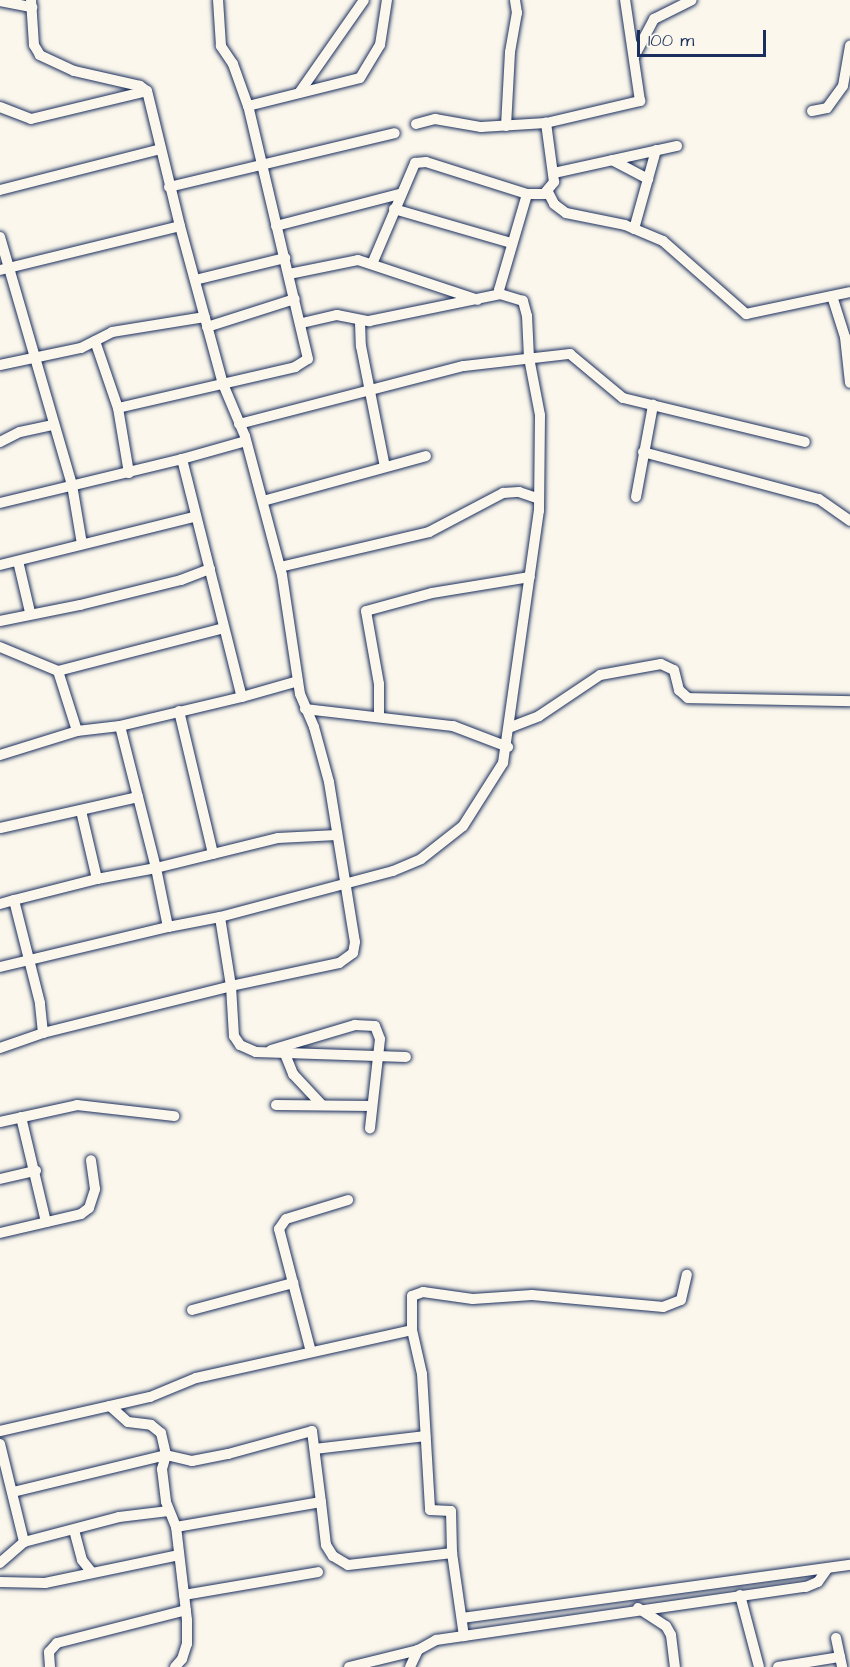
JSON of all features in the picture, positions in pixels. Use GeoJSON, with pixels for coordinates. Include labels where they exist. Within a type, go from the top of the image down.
{"type":"FeatureCollection","features":[{"type":"Feature","properties":{"kind":"street"},"geometry":{"type":"LineString","coordinates":[[118,408],[306,363],[308,352],[302,322],[261,167],[248,106],[233,64],[221,46],[218,0]]}},
{"type":"Feature","properties":{"kind":"street"},"geometry":{"type":"LineString","coordinates":[[298,93],[364,0]]}},
{"type":"Feature","properties":{"kind":"street"},"geometry":{"type":"LineString","coordinates":[[248,106],[360,78],[380,45],[387,0]]}},
{"type":"Feature","properties":{"kind":"street"},"geometry":{"type":"LineString","coordinates":[[506,126],[510,52],[517,14],[515,0]]}},
{"type":"Feature","properties":{"kind":"street"},"geometry":{"type":"LineString","coordinates":[[416,124],[435,119],[506,126],[546,123],[640,101],[625,0]]}},
{"type":"Feature","properties":{"kind":"street"},"geometry":{"type":"LineString","coordinates":[[634,55],[654,20],[692,0]]}},
{"type":"Feature","properties":{"kind":"street"},"geometry":{"type":"LineString","coordinates":[[0,1],[32,4],[34,45],[40,55],[74,71],[140,86],[147,91],[169,187],[223,384],[246,441],[280,567],[298,681],[305,709],[321,750],[355,942],[349,958],[43,1033],[0,1048]]}},
{"type":"Feature","properties":{"kind":"street"},"geometry":{"type":"LineString","coordinates":[[812,111],[827,108],[843,86],[850,46]]}},
{"type":"Feature","properties":{"kind":"street"},"geometry":{"type":"LineString","coordinates":[[0,107],[31,119],[147,91]]}},
{"type":"Feature","properties":{"kind":"street"},"geometry":{"type":"LineString","coordinates":[[546,123],[554,173],[549,192],[554,204],[566,213],[634,229],[681,253],[746,314],[850,292]]}},
{"type":"Feature","properties":{"kind":"street"},"geometry":{"type":"LineString","coordinates":[[169,187],[261,167],[395,133]]}},
{"type":"Feature","properties":{"kind":"street"},"geometry":{"type":"LineString","coordinates":[[554,173],[677,146]]}},
{"type":"Feature","properties":{"kind":"street"},"geometry":{"type":"LineString","coordinates":[[0,190],[161,149]]}},
{"type":"Feature","properties":{"kind":"street"},"geometry":{"type":"LineString","coordinates":[[634,229],[656,150]]}},
{"type":"Feature","properties":{"kind":"street"},"geometry":{"type":"LineString","coordinates":[[612,160],[648,179]]}},
{"type":"Feature","properties":{"kind":"street"},"geometry":{"type":"LineString","coordinates":[[372,264],[411,168],[420,161],[527,194],[549,192]]}},
{"type":"Feature","properties":{"kind":"street"},"geometry":{"type":"LineString","coordinates":[[276,226],[400,194]]}},
{"type":"Feature","properties":{"kind":"street"},"geometry":{"type":"LineString","coordinates":[[500,294],[511,243],[527,194]]}},
{"type":"Feature","properties":{"kind":"street"},"geometry":{"type":"LineString","coordinates":[[394,209],[511,243]]}},
{"type":"Feature","properties":{"kind":"street"},"geometry":{"type":"LineString","coordinates":[[4,269],[180,226]]}},
{"type":"Feature","properties":{"kind":"street"},"geometry":{"type":"LineString","coordinates":[[0,237],[4,269],[34,358],[72,485],[82,544]]}},
{"type":"Feature","properties":{"kind":"street"},"geometry":{"type":"LineString","coordinates":[[195,280],[285,258]]}},
{"type":"Feature","properties":{"kind":"street"},"geometry":{"type":"LineString","coordinates":[[289,274],[346,260],[372,264],[478,300]]}},
{"type":"Feature","properties":{"kind":"street"},"geometry":{"type":"LineString","coordinates":[[0,967],[220,917],[393,871],[421,859],[463,826],[493,782],[508,747],[539,500],[540,415],[529,358],[525,307],[516,296],[500,294],[360,322],[345,315],[302,322]]}},
{"type":"Feature","properties":{"kind":"street"},"geometry":{"type":"LineString","coordinates":[[832,296],[845,337],[850,383]]}},
{"type":"Feature","properties":{"kind":"street"},"geometry":{"type":"LineString","coordinates":[[0,365],[95,341],[112,332],[206,322],[295,299]]}},
{"type":"Feature","properties":{"kind":"street"},"geometry":{"type":"LineString","coordinates":[[360,322],[370,392],[385,467]]}},
{"type":"Feature","properties":{"kind":"street"},"geometry":{"type":"LineString","coordinates":[[95,341],[118,408],[129,473]]}},
{"type":"Feature","properties":{"kind":"street"},"geometry":{"type":"LineString","coordinates":[[239,424],[464,366],[570,354],[623,398],[805,442]]}},
{"type":"Feature","properties":{"kind":"street"},"geometry":{"type":"LineString","coordinates":[[636,496],[653,405]]}},
{"type":"Feature","properties":{"kind":"street"},"geometry":{"type":"LineString","coordinates":[[0,442],[20,432],[54,425]]}},
{"type":"Feature","properties":{"kind":"street"},"geometry":{"type":"LineString","coordinates":[[0,503],[129,473],[246,441]]}},
{"type":"Feature","properties":{"kind":"street"},"geometry":{"type":"LineString","coordinates":[[643,452],[819,499],[850,521]]}},
{"type":"Feature","properties":{"kind":"street"},"geometry":{"type":"LineString","coordinates":[[262,501],[426,456]]}},
{"type":"Feature","properties":{"kind":"street"},"geometry":{"type":"LineString","coordinates":[[182,459],[194,517],[210,569],[242,697]]}},
{"type":"Feature","properties":{"kind":"street"},"geometry":{"type":"LineString","coordinates":[[280,567],[429,532],[503,493],[519,492],[539,500]]}},
{"type":"Feature","properties":{"kind":"street"},"geometry":{"type":"LineString","coordinates":[[0,564],[194,517]]}},
{"type":"Feature","properties":{"kind":"street"},"geometry":{"type":"LineString","coordinates":[[18,561],[30,612]]}},
{"type":"Feature","properties":{"kind":"street"},"geometry":{"type":"LineString","coordinates":[[0,621],[30,612],[58,611],[181,580],[210,569]]}},
{"type":"Feature","properties":{"kind":"street"},"geometry":{"type":"LineString","coordinates":[[379,716],[379,684],[366,610],[432,593],[530,577]]}},
{"type":"Feature","properties":{"kind":"street"},"geometry":{"type":"LineString","coordinates":[[0,647],[58,671],[224,628]]}},
{"type":"Feature","properties":{"kind":"street"},"geometry":{"type":"LineString","coordinates":[[511,727],[539,716],[600,675],[661,664],[674,670],[679,690],[688,698],[850,701]]}},
{"type":"Feature","properties":{"kind":"street"},"geometry":{"type":"LineString","coordinates":[[58,671],[77,731]]}},
{"type":"Feature","properties":{"kind":"street"},"geometry":{"type":"LineString","coordinates":[[0,755],[77,731],[120,726],[298,681]]}},
{"type":"Feature","properties":{"kind":"street"},"geometry":{"type":"LineString","coordinates":[[305,709],[453,726],[508,747]]}},
{"type":"Feature","properties":{"kind":"street"},"geometry":{"type":"LineString","coordinates":[[179,711],[213,854]]}},
{"type":"Feature","properties":{"kind":"street"},"geometry":{"type":"LineString","coordinates":[[120,726],[156,868],[168,927]]}},
{"type":"Feature","properties":{"kind":"street"},"geometry":{"type":"LineString","coordinates":[[0,828],[138,797]]}},
{"type":"Feature","properties":{"kind":"street"},"geometry":{"type":"LineString","coordinates":[[81,811],[97,879]]}},
{"type":"Feature","properties":{"kind":"street"},"geometry":{"type":"LineString","coordinates":[[0,904],[97,879],[156,868],[278,838],[337,835]]}},
{"type":"Feature","properties":{"kind":"street"},"geometry":{"type":"LineString","coordinates":[[14,900],[40,1003],[43,1033]]}},
{"type":"Feature","properties":{"kind":"street"},"geometry":{"type":"LineString","coordinates":[[220,917],[231,986],[234,1036],[247,1050],[263,1053],[406,1058]]}},
{"type":"Feature","properties":{"kind":"street"},"geometry":{"type":"LineString","coordinates":[[263,1053],[366,1024],[378,1029],[379,1056],[370,1128]]}},
{"type":"Feature","properties":{"kind":"street"},"geometry":{"type":"LineString","coordinates":[[285,1054],[293,1074],[322,1105]]}},
{"type":"Feature","properties":{"kind":"street"},"geometry":{"type":"LineString","coordinates":[[0,1122],[77,1105],[174,1116]]}},
{"type":"Feature","properties":{"kind":"street"},"geometry":{"type":"LineString","coordinates":[[276,1105],[371,1106]]}},
{"type":"Feature","properties":{"kind":"street"},"geometry":{"type":"LineString","coordinates":[[21,1117],[36,1171],[46,1222]]}},
{"type":"Feature","properties":{"kind":"street"},"geometry":{"type":"LineString","coordinates":[[0,1233],[81,1214],[89,1208],[95,1189],[91,1160]]}},
{"type":"Feature","properties":{"kind":"street"},"geometry":{"type":"LineString","coordinates":[[0,1179],[36,1171]]}},
{"type":"Feature","properties":{"kind":"street"},"geometry":{"type":"LineString","coordinates":[[311,1352],[280,1236],[281,1223],[348,1200]]}},
{"type":"Feature","properties":{"kind":"street"},"geometry":{"type":"LineString","coordinates":[[464,1636],[452,1553],[451,1511],[430,1510],[422,1374],[412,1330],[412,1296],[423,1292],[473,1299],[532,1295],[663,1307],[681,1300],[687,1275]]}},
{"type":"Feature","properties":{"kind":"street"},"geometry":{"type":"LineString","coordinates":[[192,1311],[293,1283]]}},
{"type":"Feature","properties":{"kind":"street"},"geometry":{"type":"LineString","coordinates":[[0,1431],[150,1397],[196,1378],[412,1330]]}},
{"type":"Feature","properties":{"kind":"street"},"geometry":{"type":"LineString","coordinates":[[110,1407],[128,1422],[145,1423],[156,1429],[166,1455],[162,1470],[169,1511],[176,1527],[186,1610],[187,1644],[182,1659],[175,1667]]}},
{"type":"Feature","properties":{"kind":"street"},"geometry":{"type":"LineString","coordinates":[[12,1492],[166,1455],[192,1461],[312,1431],[326,1545],[333,1556],[348,1565],[452,1553]]}},
{"type":"Feature","properties":{"kind":"street"},"geometry":{"type":"LineString","coordinates":[[315,1449],[425,1436]]}},
{"type":"Feature","properties":{"kind":"street"},"geometry":{"type":"LineString","coordinates":[[0,1444],[24,1542]]}},
{"type":"Feature","properties":{"kind":"street"},"geometry":{"type":"LineString","coordinates":[[176,1527],[321,1502]]}},
{"type":"Feature","properties":{"kind":"street"},"geometry":{"type":"LineString","coordinates":[[0,1563],[24,1542],[119,1517],[169,1511]]}},
{"type":"Feature","properties":{"kind":"street"},"geometry":{"type":"LineString","coordinates":[[74,1530],[82,1560],[92,1573]]}},
{"type":"Feature","properties":{"kind":"street"},"geometry":{"type":"LineString","coordinates":[[0,1582],[45,1583],[179,1555]]}},
{"type":"Feature","properties":{"kind":"street"},"geometry":{"type":"LineString","coordinates":[[462,1618],[850,1565]]}},
{"type":"Feature","properties":{"kind":"street"},"geometry":{"type":"LineString","coordinates":[[349,1667],[418,1650],[436,1640],[638,1608],[806,1587],[818,1582],[827,1569]]}},
{"type":"Feature","properties":{"kind":"street"},"geometry":{"type":"LineString","coordinates":[[184,1595],[318,1572]]}},
{"type":"Feature","properties":{"kind":"street"},"geometry":{"type":"LineString","coordinates":[[740,1595],[759,1667]]}},
{"type":"Feature","properties":{"kind":"street"},"geometry":{"type":"LineString","coordinates":[[638,1608],[666,1626],[671,1635],[675,1667]]}},
{"type":"Feature","properties":{"kind":"street"},"geometry":{"type":"LineString","coordinates":[[50,1667],[49,1652],[57,1643],[186,1610]]}},
{"type":"Feature","properties":{"kind":"street"},"geometry":{"type":"LineString","coordinates":[[778,1667],[841,1662],[836,1638]]}},
{"type":"Feature","properties":{"kind":"street"},"geometry":{"type":"LineString","coordinates":[[410,1667],[418,1650]]}}]}
